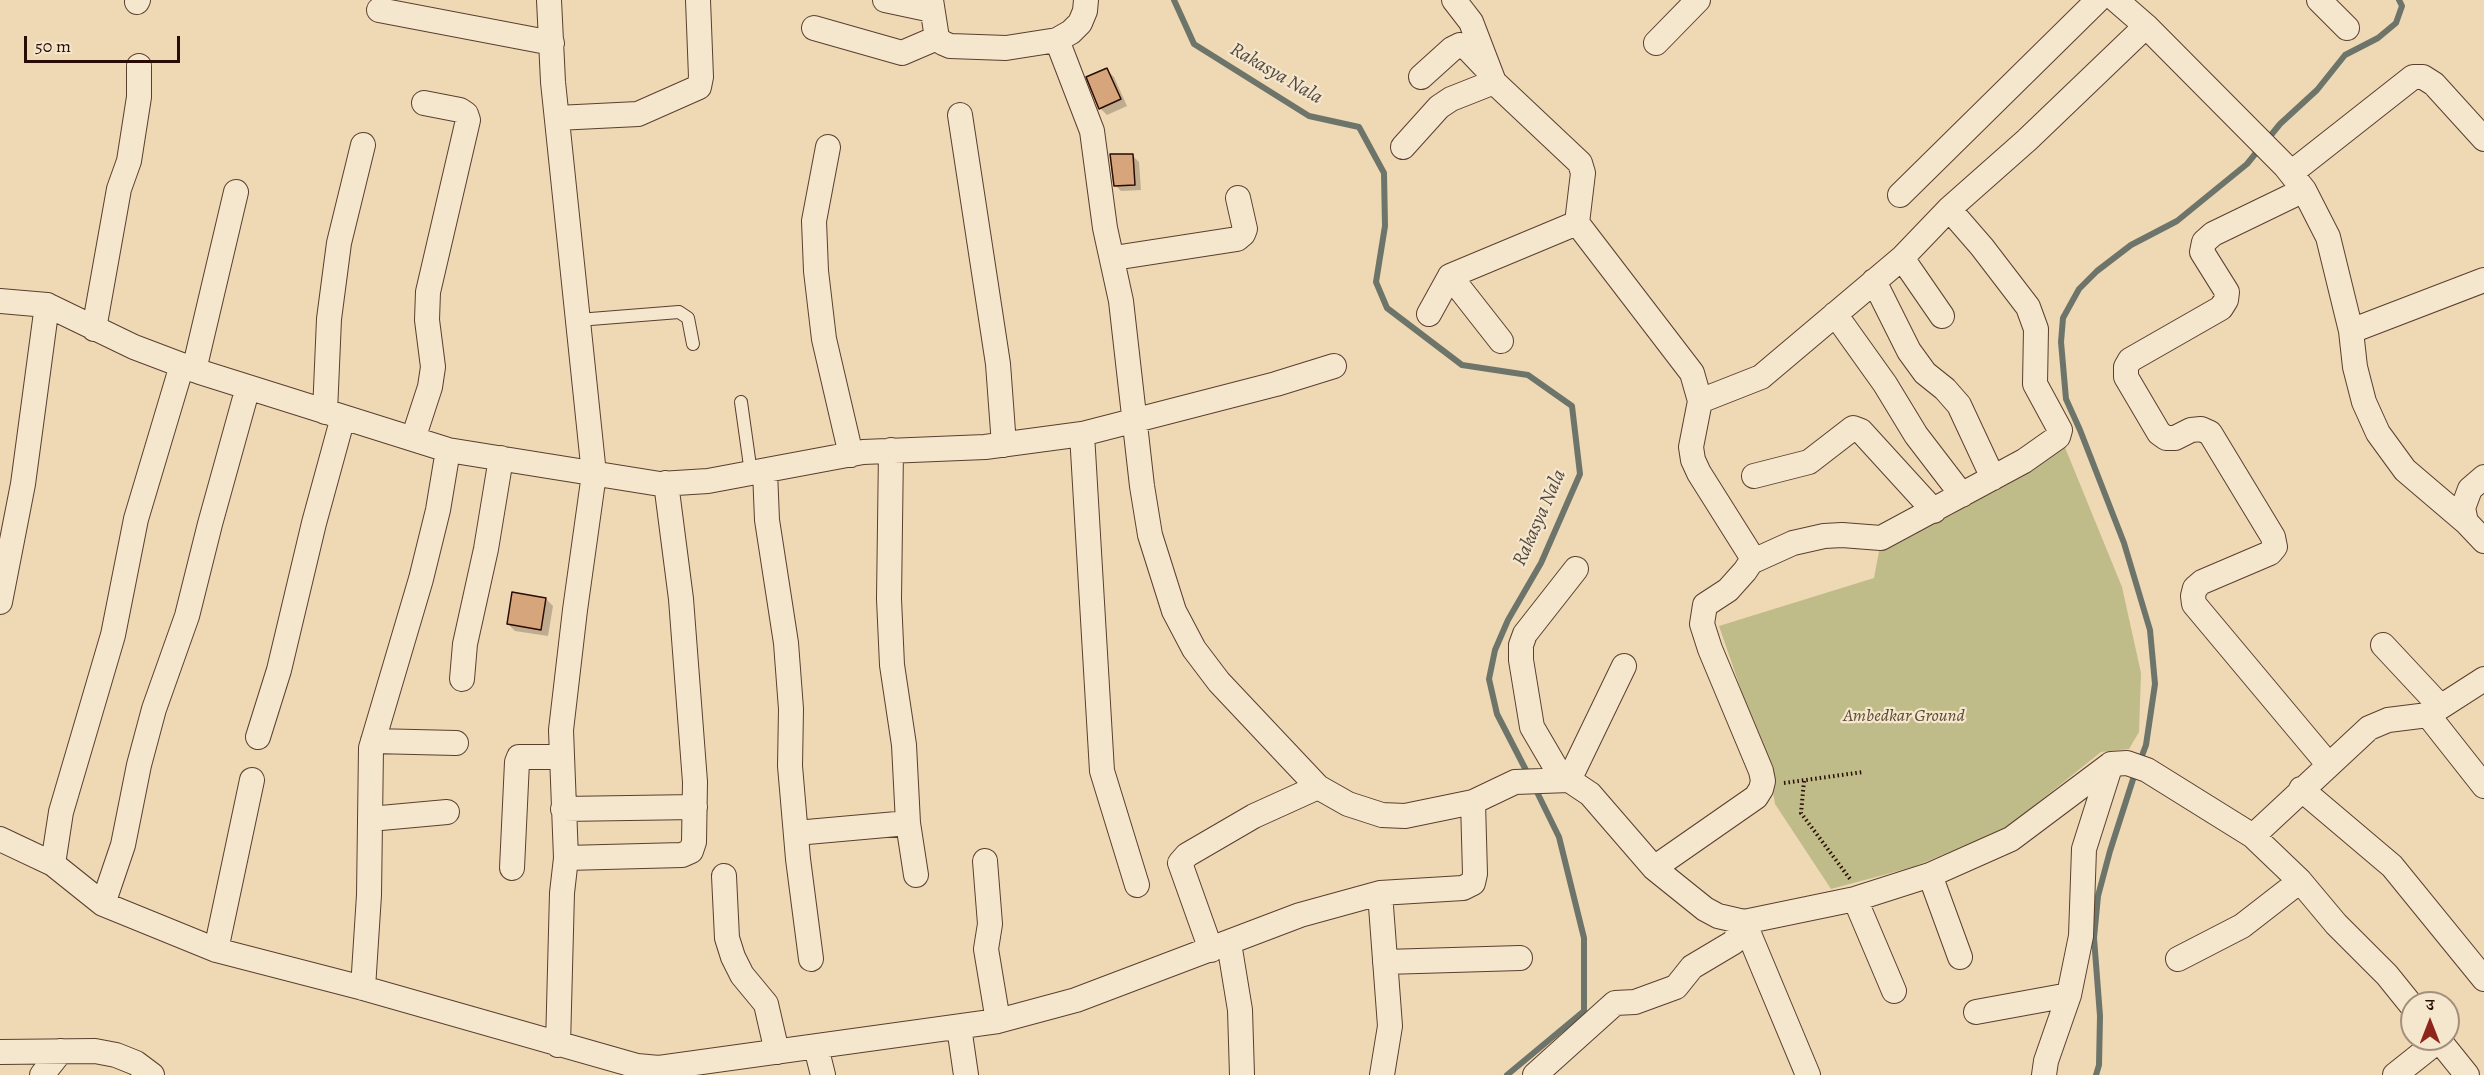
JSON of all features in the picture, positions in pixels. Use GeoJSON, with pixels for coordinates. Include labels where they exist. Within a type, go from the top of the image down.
{"type":"FeatureCollection","features":[{"type":"Feature","properties":{"kind":"street"},"geometry":{"type":"LineString","coordinates":[[549,0],[553,82],[594,474],[561,730],[566,858],[562,893],[558,1045]]}},
{"type":"Feature","properties":{"kind":"street"},"geometry":{"type":"LineString","coordinates":[[557,118],[638,114],[699,87],[701,77],[698,0]]}},
{"type":"Feature","properties":{"kind":"street"},"geometry":{"type":"LineString","coordinates":[[885,0],[932,5],[937,38],[943,43],[951,46],[1006,48],[1057,40],[1071,32],[1080,22],[1086,0]]}},
{"type":"Feature","properties":{"kind":"street"},"geometry":{"type":"LineString","coordinates":[[1454,0],[1471,22],[1491,76]]}},
{"type":"Feature","properties":{"kind":"street"},"geometry":{"type":"LineString","coordinates":[[1656,43],[1698,0]]}},
{"type":"Feature","properties":{"kind":"street"},"geometry":{"type":"LineString","coordinates":[[1900,195],[2098,0]]}},
{"type":"Feature","properties":{"kind":"street"},"geometry":{"type":"LineString","coordinates":[[2116,0],[2146,26],[2293,177],[2328,237],[2351,331],[2355,367],[2364,402],[2378,433],[2405,471],[2466,522],[2484,541]]}},
{"type":"Feature","properties":{"kind":"street"},"geometry":{"type":"LineString","coordinates":[[2319,0],[2347,28]]}},
{"type":"Feature","properties":{"kind":"street"},"geometry":{"type":"LineString","coordinates":[[379,10],[552,43]]}},
{"type":"Feature","properties":{"kind":"street"},"geometry":{"type":"LineString","coordinates":[[1700,401],[1761,377],[1902,258],[1949,208],[2027,140],[2146,26]]}},
{"type":"Feature","properties":{"kind":"street"},"geometry":{"type":"LineString","coordinates":[[814,28],[902,53],[912,51],[937,38]]}},
{"type":"Feature","properties":{"kind":"street"},"geometry":{"type":"LineString","coordinates":[[1057,40],[1092,131],[1105,228],[1114,258],[1127,343],[1150,535],[1174,611],[1194,649],[1219,682],[1318,787],[1348,804],[1382,815],[1406,816],[1473,802],[1515,782],[1563,780],[1590,794],[1654,868],[1705,909],[1718,916],[1744,922],[1859,898],[1930,875],[2011,839],[2128,766]]}},
{"type":"Feature","properties":{"kind":"street"},"geometry":{"type":"LineString","coordinates":[[1421,77],[1452,49],[1460,45],[1468,49],[1491,76],[1580,163],[1582,174],[1577,223],[1692,373],[1700,401],[1690,447],[1693,460],[1747,547],[1751,562]]}},
{"type":"Feature","properties":{"kind":"street"},"geometry":{"type":"LineString","coordinates":[[94,329],[118,189],[129,161],[139,97],[139,66]]}},
{"type":"Feature","properties":{"kind":"street"},"geometry":{"type":"LineString","coordinates":[[1403,147],[1445,103],[1491,76]]}},
{"type":"Feature","properties":{"kind":"street"},"geometry":{"type":"LineString","coordinates":[[2328,764],[2194,604],[2195,588],[2202,582],[2270,553],[2275,547],[2273,537],[2210,433],[2201,429],[2192,430],[2175,438],[2166,438],[2159,433],[2126,377],[2126,367],[2130,360],[2221,308],[2226,300],[2227,292],[2202,252],[2204,242],[2293,177],[2413,77],[2423,77],[2434,84],[2484,139]]}},
{"type":"Feature","properties":{"kind":"street"},"geometry":{"type":"LineString","coordinates":[[413,439],[430,387],[433,367],[427,320],[428,292],[468,120],[466,114],[460,110],[424,103]]}},
{"type":"Feature","properties":{"kind":"street"},"geometry":{"type":"LineString","coordinates":[[960,115],[998,364],[1004,445]]}},
{"type":"Feature","properties":{"kind":"street"},"geometry":{"type":"LineString","coordinates":[[258,737],[279,670],[315,523],[334,415],[329,319],[339,243],[363,145]]}},
{"type":"Feature","properties":{"kind":"street"},"geometry":{"type":"LineString","coordinates":[[828,147],[814,221],[816,271],[824,339],[851,454]]}},
{"type":"Feature","properties":{"kind":"street"},"geometry":{"type":"LineString","coordinates":[[53,864],[61,812],[113,635],[136,519],[188,368],[236,192]]}},
{"type":"Feature","properties":{"kind":"street"},"geometry":{"type":"LineString","coordinates":[[1114,258],[1237,239],[1245,229],[1238,198]]}},
{"type":"Feature","properties":{"kind":"street"},"geometry":{"type":"LineString","coordinates":[[1654,868],[1756,797],[1762,786],[1761,771],[1710,649],[1702,624],[1705,605],[1728,590],[1751,562],[1792,543],[1824,536],[1881,538],[2024,461],[2058,437],[2060,430],[2035,384],[2036,329],[2028,307],[1949,208]]}},
{"type":"Feature","properties":{"kind":"street"},"geometry":{"type":"LineString","coordinates":[[1429,314],[1450,276],[1577,223]]}},
{"type":"Feature","properties":{"kind":"street"},"geometry":{"type":"LineString","coordinates":[[1902,258],[1942,316]]}},
{"type":"Feature","properties":{"kind":"street"},"geometry":{"type":"LineString","coordinates":[[1450,276],[1501,341]]}},
{"type":"Feature","properties":{"kind":"street"},"geometry":{"type":"LineString","coordinates":[[2351,331],[2484,280]]}},
{"type":"Feature","properties":{"kind":"street"},"geometry":{"type":"LineString","coordinates":[[1874,281],[1909,351],[1926,373],[1959,405],[1993,478]]}},
{"type":"Feature","properties":{"kind":"street"},"geometry":{"type":"LineString","coordinates":[[0,301],[47,305],[134,347],[188,368],[448,450],[594,474],[666,483],[708,481],[851,454],[1004,445],[1082,434],[1255,390],[1334,366]]}},
{"type":"Feature","properties":{"kind":"street"},"geometry":{"type":"LineString","coordinates":[[0,602],[23,484],[47,305]]}},
{"type":"Feature","properties":{"kind":"street"},"geometry":{"type":"LineString","coordinates":[[1835,314],[1885,384],[1911,428],[1962,495]]}},
{"type":"Feature","properties":{"kind":"street"},"geometry":{"type":"LineString","coordinates":[[103,904],[123,844],[139,765],[154,709],[187,616],[248,387]]}},
{"type":"Feature","properties":{"kind":"street"},"geometry":{"type":"LineString","coordinates":[[1754,476],[1809,462],[1853,428],[1861,431],[1934,511]]}},
{"type":"Feature","properties":{"kind":"street"},"geometry":{"type":"LineString","coordinates":[[1082,434],[1102,771],[1137,885]]}},
{"type":"Feature","properties":{"kind":"street"},"geometry":{"type":"LineString","coordinates":[[363,988],[369,895],[373,741],[421,579],[438,510],[448,450]]}},
{"type":"Feature","properties":{"kind":"street"},"geometry":{"type":"LineString","coordinates":[[891,450],[889,599],[892,665],[904,745],[909,823],[916,875]]}},
{"type":"Feature","properties":{"kind":"street"},"geometry":{"type":"LineString","coordinates":[[462,679],[465,644],[486,549],[501,458]]}},
{"type":"Feature","properties":{"kind":"street"},"geometry":{"type":"LineString","coordinates":[[758,472],[786,643],[791,709],[790,766],[811,959]]}},
{"type":"Feature","properties":{"kind":"street"},"geometry":{"type":"LineString","coordinates":[[2466,522],[2463,508],[2470,489],[2484,477]]}},
{"type":"Feature","properties":{"kind":"street"},"geometry":{"type":"LineString","coordinates":[[566,858],[682,855],[691,851],[694,842],[695,782],[681,599],[666,483]]}},
{"type":"Feature","properties":{"kind":"street"},"geometry":{"type":"LineString","coordinates":[[1563,780],[1532,727],[1521,660],[1521,645],[1525,634],[1576,569]]}},
{"type":"Feature","properties":{"kind":"street"},"geometry":{"type":"LineString","coordinates":[[2383,645],[2434,710],[2484,786]]}},
{"type":"Feature","properties":{"kind":"street"},"geometry":{"type":"LineString","coordinates":[[1563,780],[1624,666]]}},
{"type":"Feature","properties":{"kind":"street"},"geometry":{"type":"LineString","coordinates":[[2253,836],[2368,728],[2388,720],[2434,710],[2484,679]]}},
{"type":"Feature","properties":{"kind":"street"},"geometry":{"type":"LineString","coordinates":[[373,741],[456,742]]}},
{"type":"Feature","properties":{"kind":"street"},"geometry":{"type":"LineString","coordinates":[[512,868],[519,757],[561,757]]}},
{"type":"Feature","properties":{"kind":"street"},"geometry":{"type":"LineString","coordinates":[[2128,766],[2253,836],[2300,881],[2336,924],[2400,991]]}},
{"type":"Feature","properties":{"kind":"street"},"geometry":{"type":"LineString","coordinates":[[2044,1075],[2046,1061],[2068,995],[2081,936],[2084,849],[2128,766]]}},
{"type":"Feature","properties":{"kind":"street"},"geometry":{"type":"LineString","coordinates":[[216,950],[252,780]]}},
{"type":"Feature","properties":{"kind":"street"},"geometry":{"type":"LineString","coordinates":[[1242,1075],[1240,1010],[1220,947],[1180,863],[1187,855],[1254,816],[1318,787]]}},
{"type":"Feature","properties":{"kind":"street"},"geometry":{"type":"LineString","coordinates":[[2301,789],[2392,866],[2484,979]]}},
{"type":"Feature","properties":{"kind":"street"},"geometry":{"type":"LineString","coordinates":[[0,839],[53,864],[103,904],[216,950],[363,988],[558,1045],[637,1066],[659,1068],[998,1021],[1076,1000],[1300,915],[1380,893],[1463,888],[1473,883],[1475,874],[1473,802]]}},
{"type":"Feature","properties":{"kind":"street"},"geometry":{"type":"LineString","coordinates":[[563,809],[694,807]]}},
{"type":"Feature","properties":{"kind":"street"},"geometry":{"type":"LineString","coordinates":[[370,819],[447,812]]}},
{"type":"Feature","properties":{"kind":"street"},"geometry":{"type":"LineString","coordinates":[[796,833],[909,823]]}},
{"type":"Feature","properties":{"kind":"street"},"geometry":{"type":"LineString","coordinates":[[985,861],[990,924],[986,949],[998,1021]]}},
{"type":"Feature","properties":{"kind":"street"},"geometry":{"type":"LineString","coordinates":[[1930,875],[1960,957]]}},
{"type":"Feature","properties":{"kind":"street"},"geometry":{"type":"LineString","coordinates":[[724,876],[727,938],[742,975],[766,1005],[777,1052]]}},
{"type":"Feature","properties":{"kind":"street"},"geometry":{"type":"LineString","coordinates":[[2178,959],[2242,926],[2300,881]]}},
{"type":"Feature","properties":{"kind":"street"},"geometry":{"type":"LineString","coordinates":[[1380,893],[1390,1026],[1382,1075]]}},
{"type":"Feature","properties":{"kind":"street"},"geometry":{"type":"LineString","coordinates":[[1859,898],[1894,991]]}},
{"type":"Feature","properties":{"kind":"street"},"geometry":{"type":"LineString","coordinates":[[1535,1075],[1615,1003],[1635,1002],[1676,987],[1692,967],[1734,942],[1744,922]]}},
{"type":"Feature","properties":{"kind":"street"},"geometry":{"type":"LineString","coordinates":[[1744,922],[1808,1075]]}},
{"type":"Feature","properties":{"kind":"street"},"geometry":{"type":"LineString","coordinates":[[1385,962],[1520,958]]}},
{"type":"Feature","properties":{"kind":"street"},"geometry":{"type":"LineString","coordinates":[[1976,1012],[2068,995]]}},
{"type":"Feature","properties":{"kind":"street"},"geometry":{"type":"LineString","coordinates":[[959,1027],[966,1075]]}},
{"type":"Feature","properties":{"kind":"street"},"geometry":{"type":"LineString","coordinates":[[816,1047],[823,1075]]}},
{"type":"Feature","properties":{"kind":"street"},"geometry":{"type":"LineString","coordinates":[[42,1075],[61,1051]]}},
{"type":"Feature","properties":{"kind":"street"},"geometry":{"type":"LineString","coordinates":[[0,1052],[95,1051],[116,1055],[136,1063],[152,1075]]}},
{"type":"Feature","properties":{"kind":"street"},"geometry":{"type":"LineString","coordinates":[[2395,1075],[2424,1051]]}},
{"type":"Feature","properties":{"kind":"street"},"geometry":{"type":"LineString","coordinates":[[2447,1051],[2467,1075]]}},
{"type":"Feature","properties":{"kind":"lane"},"geometry":{"type":"LineString","coordinates":[[578,320],[679,312],[688,318],[693,344]]}},
{"type":"Feature","properties":{"kind":"lane"},"geometry":{"type":"LineString","coordinates":[[741,402],[758,472]]}},
{"type":"Feature","properties":{"kind":"path"},"geometry":{"type":"LineString","coordinates":[[1762,786],[1863,772]]}},
{"type":"Feature","properties":{"kind":"path"},"geometry":{"type":"LineString","coordinates":[[1804,781],[1801,813],[1859,898]]}},
{"type":"Feature","properties":{"kind":"green space","name":"Ambedkar Ground"},"geometry":{"type":"Polygon","coordinates":[[[2064,445],[2122,587],[2141,673],[2139,732],[2129,749],[2101,752],[2005,829],[1913,867],[1831,889],[1775,804],[1770,774],[1719,626],[1874,578],[1880,546],[1950,516],[2064,445]]]}},
{"type":"Feature","properties":{"kind":"building"},"geometry":{"type":"Polygon","coordinates":[[[1107,68],[1121,99],[1099,109],[1086,77],[1107,68]]]}},
{"type":"Feature","properties":{"kind":"building"},"geometry":{"type":"Polygon","coordinates":[[[1110,154],[1133,154],[1135,185],[1114,186],[1110,154]]]}},
{"type":"Feature","properties":{"kind":"building"},"geometry":{"type":"Polygon","coordinates":[[[512,592],[546,598],[541,630],[507,624],[512,592]]]}},
{"type":"Feature","properties":{"kind":"waterway","name":"Rakasya Nala"},"geometry":{"type":"LineString","coordinates":[[1174,0],[1194,44],[1309,116],[1359,127],[1384,173],[1385,226],[1376,282],[1387,308],[1462,365],[1528,375],[1572,406],[1580,474],[1541,563],[1508,620],[1495,650],[1489,679],[1497,714],[1529,776]]}},
{"type":"Feature","properties":{"kind":"waterway"},"geometry":{"type":"LineString","coordinates":[[2267,140],[2280,124],[2317,90],[2345,55],[2378,38],[2396,23],[2402,6],[2399,0]]}},
{"type":"Feature","properties":{"kind":"waterway"},"geometry":{"type":"LineString","coordinates":[[2140,761],[2146,745],[2155,684],[2150,630],[2124,543],[2066,399],[2061,342],[2063,318],[2079,289],[2097,271],[2131,245],[2177,221],[2247,164],[2260,148]]}},
{"type":"Feature","properties":{"kind":"waterway"},"geometry":{"type":"LineString","coordinates":[[2096,1075],[2099,1065],[2100,1016],[2094,938],[2098,896],[2136,770]]}},
{"type":"Feature","properties":{"kind":"waterway","name":"Rakasya Nala"},"geometry":{"type":"LineString","coordinates":[[1507,1075],[1584,1011],[1584,938],[1559,837],[1535,788]]}}]}
